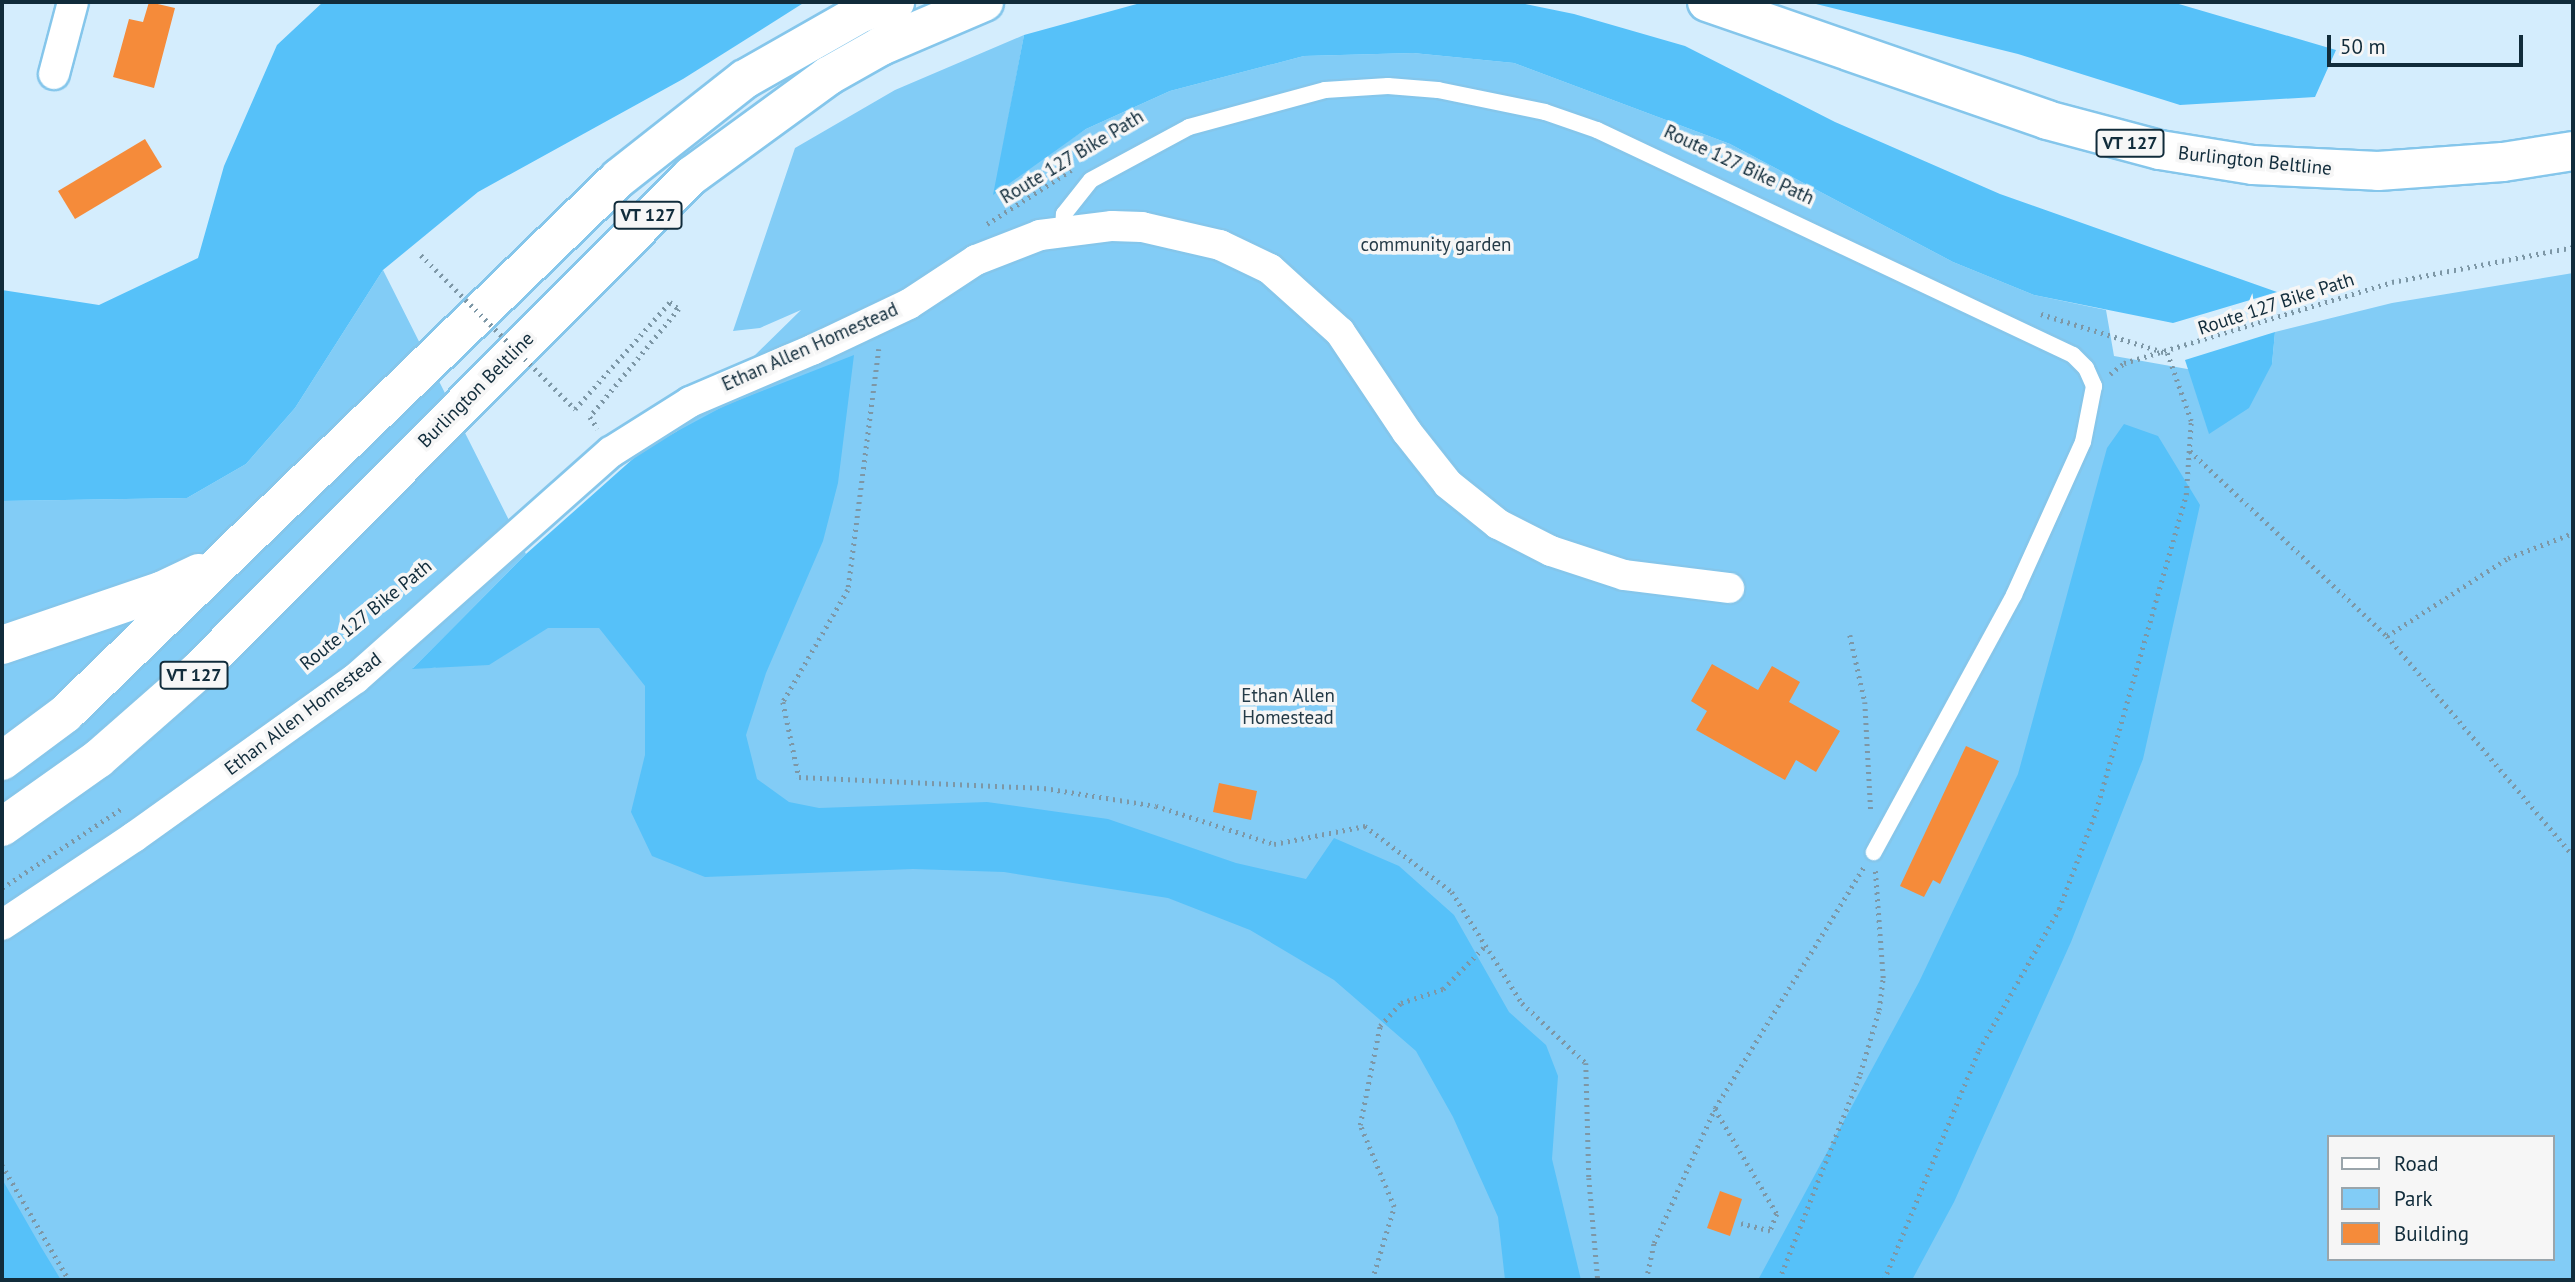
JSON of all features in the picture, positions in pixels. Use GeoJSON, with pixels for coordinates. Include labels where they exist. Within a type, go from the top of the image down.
{"type":"FeatureCollection","features":[{"type":"Feature","properties":{"kind":"main road","name":"VT 127"},"geometry":{"type":"LineString","coordinates":[[2,761],[65,714],[619,178],[745,79],[861,13],[895,2]]}},
{"type":"Feature","properties":{"kind":"main road","name":"Burlington Beltline"},"geometry":{"type":"LineString","coordinates":[[2,827],[98,759],[198,671],[691,176],[828,76],[881,46],[984,2]]}},
{"type":"Feature","properties":{"kind":"main road","name":"Burlington Beltline"},"geometry":{"type":"LineString","coordinates":[[1707,2],[2034,116],[2160,150],[2253,165],[2378,171],[2478,165],[2573,151]]}},
{"type":"Feature","properties":{"kind":"main road"},"geometry":{"type":"LineString","coordinates":[[2,645],[161,591],[223,561]]}},
{"type":"Feature","properties":{"kind":"street"},"geometry":{"type":"LineString","coordinates":[[54,74],[73,2]]}},
{"type":"Feature","properties":{"kind":"street","name":"Ethan Allen Homestead"},"geometry":{"type":"LineString","coordinates":[[2,925],[134,837],[355,679],[611,452],[690,402],[884,316],[988,254],[1013,242],[1063,231],[1112,226],[1170,232],[1220,245],[1270,269],[1340,332],[1407,432],[1448,484],[1499,524],[1551,551],[1624,575],[1729,588]]}},
{"type":"Feature","properties":{"kind":"lane"},"geometry":{"type":"LineString","coordinates":[[1063,231],[1064,214],[1091,180],[1189,127],[1325,90],[1388,86],[1437,90],[1545,112],[1597,130],[2073,355],[2086,368],[2094,386],[2083,442],[2029,561],[1874,852]]}},
{"type":"Feature","properties":{"kind":"path","name":"Route 127 Bike Path"},"geometry":{"type":"LineString","coordinates":[[979,229],[1078,166]]}},
{"type":"Feature","properties":{"kind":"path","name":"Route 127 Bike Path"},"geometry":{"type":"LineString","coordinates":[[2094,386],[2124,363],[2167,353],[2392,282],[2573,247]]}},
{"type":"Feature","properties":{"kind":"path"},"geometry":{"type":"LineString","coordinates":[[421,255],[575,409],[670,302],[679,309],[590,417],[598,430]]}},
{"type":"Feature","properties":{"kind":"path"},"geometry":{"type":"LineString","coordinates":[[1884,1280],[1979,1050],[2059,909],[2096,811],[2186,495],[2191,421],[2167,353],[2036,313]]}},
{"type":"Feature","properties":{"kind":"path"},"geometry":{"type":"LineString","coordinates":[[884,316],[848,590],[783,702],[799,777],[1044,788],[1156,806],[1274,844],[1365,826],[1452,892],[1522,1003],[1586,1063],[1589,1178],[1598,1280]]}},
{"type":"Feature","properties":{"kind":"path"},"geometry":{"type":"LineString","coordinates":[[590,436],[608,423]]}},
{"type":"Feature","properties":{"kind":"path"},"geometry":{"type":"LineString","coordinates":[[2189,451],[2387,636],[2573,855]]}},
{"type":"Feature","properties":{"kind":"path"},"geometry":{"type":"LineString","coordinates":[[2387,636],[2508,558],[2573,533]]}},
{"type":"Feature","properties":{"kind":"path"},"geometry":{"type":"LineString","coordinates":[[1779,1280],[1860,1074],[1879,1010],[1883,978],[1865,702],[1850,635]]}},
{"type":"Feature","properties":{"kind":"path"},"geometry":{"type":"LineString","coordinates":[[2,888],[129,804]]}},
{"type":"Feature","properties":{"kind":"path"},"geometry":{"type":"LineString","coordinates":[[1646,1280],[1654,1243],[1715,1108],[1874,852]]}},
{"type":"Feature","properties":{"kind":"path"},"geometry":{"type":"LineString","coordinates":[[1372,1280],[1394,1207],[1360,1125],[1380,1026],[1389,1013],[1401,1003],[1443,989],[1485,946]]}},
{"type":"Feature","properties":{"kind":"path"},"geometry":{"type":"LineString","coordinates":[[1715,1108],[1777,1214],[1770,1231],[1741,1224]]}},
{"type":"Feature","properties":{"kind":"path"},"geometry":{"type":"LineString","coordinates":[[2,1165],[69,1280]]}},
{"type":"Feature","properties":{"kind":"green space","name":"Ethan Allen Homestead"},"geometry":{"type":"Polygon","coordinates":[[[1024,35],[995,190],[1086,129],[1170,91],[1304,56],[1413,53],[1514,63],[1730,144],[1953,262],[2034,295],[2106,310],[2114,356],[2193,370],[2272,364],[2275,332],[2392,303],[2573,273],[2573,1280],[2,1280],[2,501],[187,498],[246,464],[295,408],[383,270],[526,554],[413,668],[435,668],[801,310],[760,328],[733,331],[795,148],[895,90],[1024,35]]]}},
{"type":"Feature","properties":{"kind":"shaded area"},"geometry":{"type":"Polygon","coordinates":[[[323,2],[805,2],[683,79],[478,192],[383,270],[295,408],[246,464],[187,498],[2,501],[2,290],[99,305],[198,258],[224,166],[277,45],[323,2]]]}},
{"type":"Feature","properties":{"kind":"shaded area"},"geometry":{"type":"Polygon","coordinates":[[[1144,2],[1516,2],[1574,14],[1685,46],[1835,122],[2000,194],[2277,292],[2173,323],[2034,295],[1953,262],[1730,144],[1514,63],[1413,53],[1304,56],[1170,91],[1086,129],[993,195],[1024,35],[1144,2]]]}},
{"type":"Feature","properties":{"kind":"shaded area"},"geometry":{"type":"Polygon","coordinates":[[[1808,2],[2172,2],[2336,50],[2315,97],[2180,105],[2018,54],[1808,2]]]}},
{"type":"Feature","properties":{"kind":"shaded area"},"geometry":{"type":"Polygon","coordinates":[[[2275,332],[2272,364],[2249,408],[2209,434],[2185,360],[2275,332]]]}},
{"type":"Feature","properties":{"kind":"shaded area"},"geometry":{"type":"Polygon","coordinates":[[[854,355],[838,483],[823,541],[766,673],[746,735],[757,779],[789,802],[819,808],[987,802],[1108,819],[1236,863],[1306,879],[1334,838],[1399,866],[1454,915],[1509,1012],[1546,1045],[1558,1076],[1552,1159],[1581,1280],[1505,1280],[1498,1217],[1453,1117],[1416,1051],[1334,980],[1250,930],[1168,898],[1004,872],[913,869],[705,877],[652,856],[631,812],[645,755],[645,686],[599,628],[548,628],[489,665],[412,669],[526,554],[644,449],[726,405],[854,355]]]}},
{"type":"Feature","properties":{"kind":"shaded area"},"geometry":{"type":"Polygon","coordinates":[[[2124,424],[2158,436],[2200,505],[2143,759],[2071,942],[1954,1202],[1912,1280],[1758,1280],[1919,982],[2018,774],[2107,448],[2124,424]]]}},
{"type":"Feature","properties":{"kind":"shaded area"},"geometry":{"type":"Polygon","coordinates":[[[2,1179],[41,1247],[61,1280],[2,1280],[2,1179]]]}},
{"type":"Feature","properties":{"kind":"building"},"geometry":{"type":"Polygon","coordinates":[[[149,2],[175,8],[154,88],[113,77],[129,19],[143,22],[149,2]]]}},
{"type":"Feature","properties":{"kind":"building"},"geometry":{"type":"Polygon","coordinates":[[[145,139],[162,167],[75,219],[58,191],[145,139]]]}},
{"type":"Feature","properties":{"kind":"building"},"geometry":{"type":"Polygon","coordinates":[[[1712,664],[1758,690],[1772,666],[1800,682],[1789,702],[1840,731],[1816,772],[1796,760],[1785,780],[1696,730],[1707,711],[1691,701],[1712,664]]]}},
{"type":"Feature","properties":{"kind":"building"},"geometry":{"type":"Polygon","coordinates":[[[1966,746],[1999,761],[1940,884],[1933,880],[1924,897],[1900,886],[1966,746]]]}},
{"type":"Feature","properties":{"kind":"building"},"geometry":{"type":"Polygon","coordinates":[[[1219,783],[1257,791],[1251,820],[1213,812],[1219,783]]]}},
{"type":"Feature","properties":{"kind":"building"},"geometry":{"type":"Polygon","coordinates":[[[1720,1191],[1742,1199],[1730,1236],[1707,1228],[1720,1191]]]}},
{"type":"Feature","properties":{"kind":"park label","name":"community garden"},"geometry":{"type":"Point","coordinates":[1436,245]}}]}
